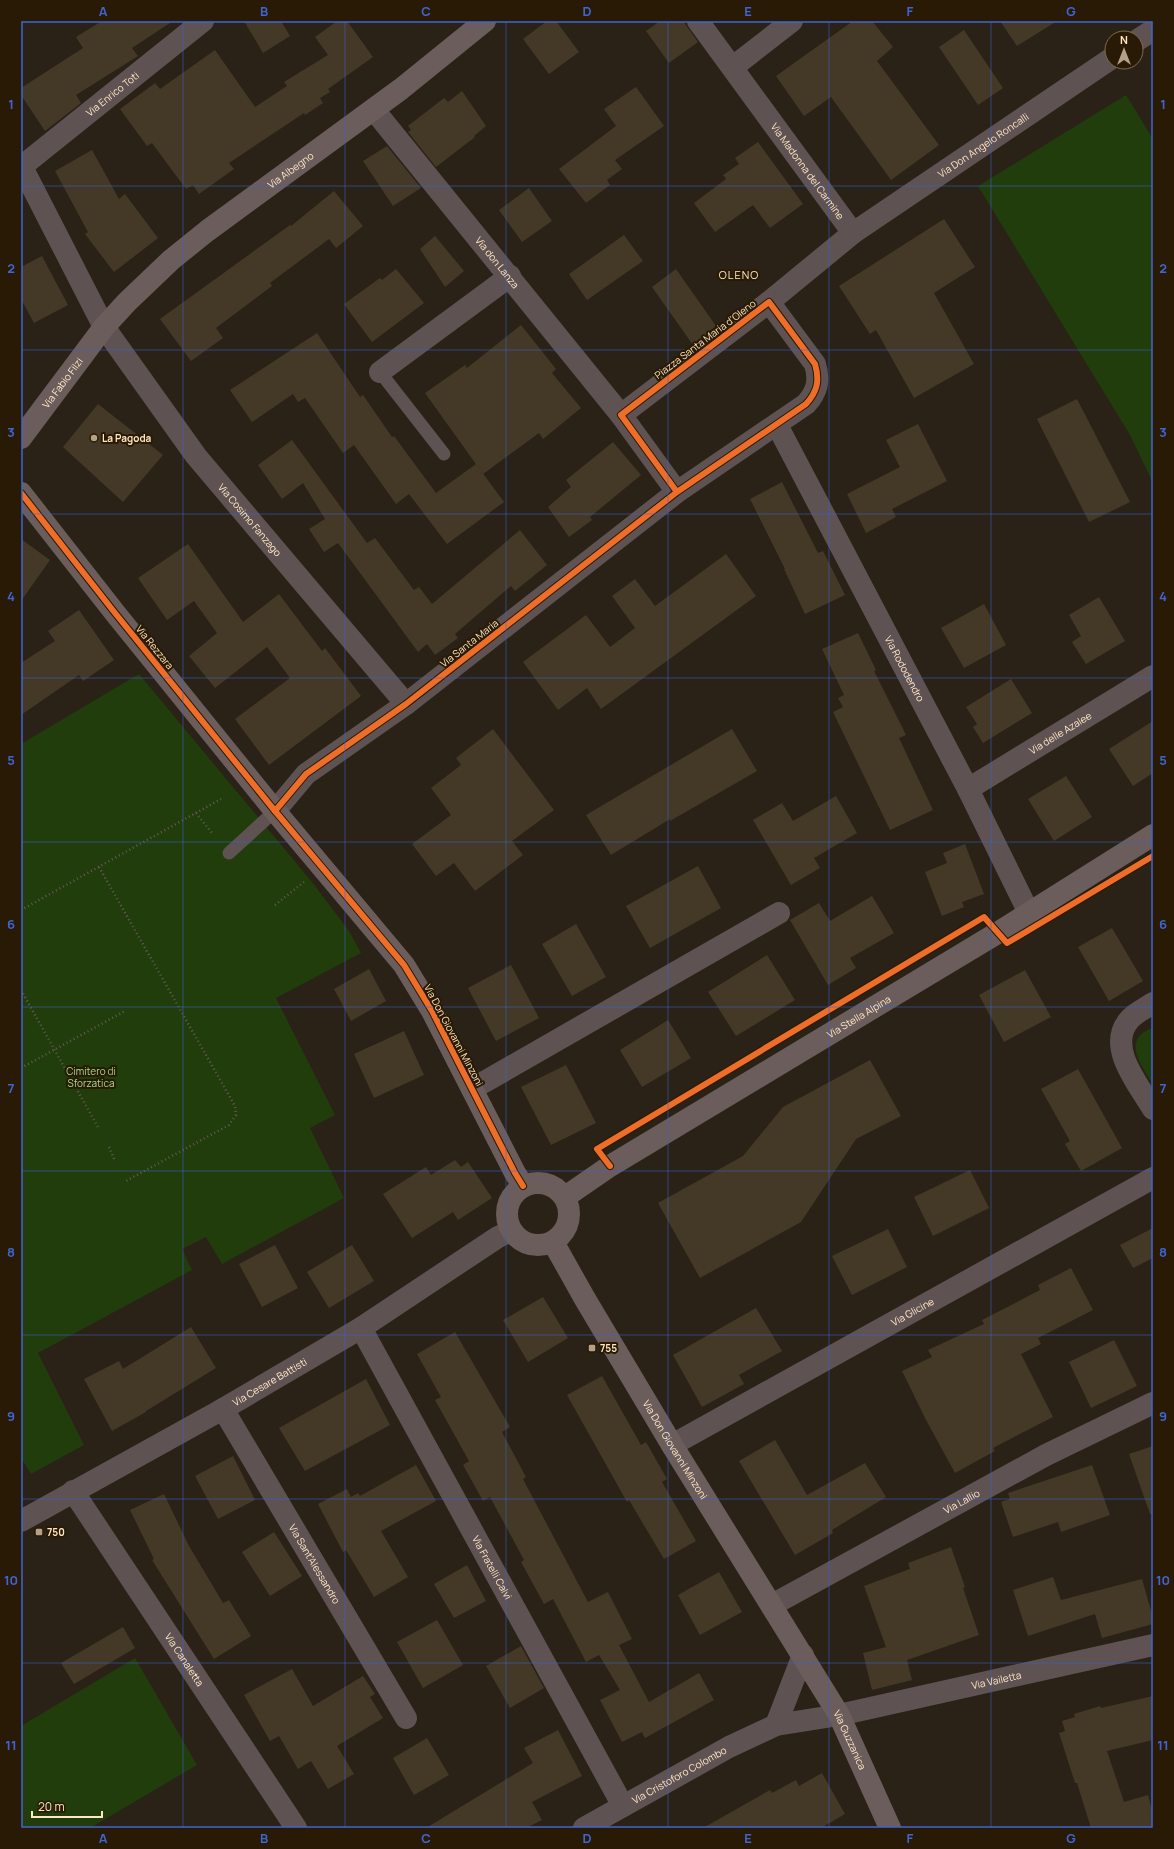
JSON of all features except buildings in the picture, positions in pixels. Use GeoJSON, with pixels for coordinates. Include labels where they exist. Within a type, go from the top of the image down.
{"type":"FeatureCollection","features":[{"type":"Feature","properties":{"kind":"street","name":"Via Enrico Toti"},"geometry":{"type":"LineString","coordinates":[[21,166],[203,21]]}},
{"type":"Feature","properties":{"kind":"street","name":"Via Madonna del Carmine"},"geometry":{"type":"LineString","coordinates":[[698,21],[734,67],[853,233]]}},
{"type":"Feature","properties":{"kind":"street"},"geometry":{"type":"LineString","coordinates":[[734,67],[792,21]]}},
{"type":"Feature","properties":{"kind":"street","name":"Via Albegno"},"geometry":{"type":"LineString","coordinates":[[104,327],[142,286],[184,248],[428,69],[476,24]]}},
{"type":"Feature","properties":{"kind":"street"},"geometry":{"type":"LineString","coordinates":[[1144,36],[1153,30]]}},
{"type":"Feature","properties":{"kind":"street","name":"Via Don Angelo Roncalli"},"geometry":{"type":"LineString","coordinates":[[853,233],[1104,63]]}},
{"type":"Feature","properties":{"kind":"street","name":"Via don Lanza"},"geometry":{"type":"LineString","coordinates":[[374,110],[510,276],[621,415]]}},
{"type":"Feature","properties":{"kind":"street","name":"Via Cosimo Fanzago"},"geometry":{"type":"LineString","coordinates":[[21,166],[104,327],[196,456],[406,704]]}},
{"type":"Feature","properties":{"kind":"street"},"geometry":{"type":"LineString","coordinates":[[769,302],[853,233]]}},
{"type":"Feature","properties":{"kind":"street"},"geometry":{"type":"LineString","coordinates":[[380,372],[510,276]]}},
{"type":"Feature","properties":{"kind":"street","name":"Piazza Santa Maria d'Oleno"},"geometry":{"type":"LineString","coordinates":[[621,415],[769,302],[812,360],[817,371],[817,387],[814,395],[806,404],[677,492]]}},
{"type":"Feature","properties":{"kind":"street","name":"Via Fabio Filzi"},"geometry":{"type":"LineString","coordinates":[[21,438],[104,327]]}},
{"type":"Feature","properties":{"kind":"street"},"geometry":{"type":"LineString","coordinates":[[621,415],[677,492]]}},
{"type":"Feature","properties":{"kind":"street","name":"Via Rododendro"},"geometry":{"type":"LineString","coordinates":[[777,425],[793,452],[968,789],[1029,913]]}},
{"type":"Feature","properties":{"kind":"street","name":"Via Santa Maria"},"geometry":{"type":"LineString","coordinates":[[276,811],[306,774],[406,704],[677,492]]}},
{"type":"Feature","properties":{"kind":"street","name":"Via Rezzara"},"geometry":{"type":"LineString","coordinates":[[21,493],[115,614],[276,811]]}},
{"type":"Feature","properties":{"kind":"street","name":"Via delle Azalee"},"geometry":{"type":"LineString","coordinates":[[968,789],[1153,676]]}},
{"type":"Feature","properties":{"kind":"street","name":"Via Don Giovanni Minzoni"},"geometry":{"type":"LineString","coordinates":[[276,811],[404,965],[432,1011],[523,1186]]}},
{"type":"Feature","properties":{"kind":"street","name":"Via Stella Alpina"},"geometry":{"type":"LineString","coordinates":[[565,1197],[610,1166],[1029,913],[1153,835]]}},
{"type":"Feature","properties":{"kind":"street"},"geometry":{"type":"LineString","coordinates":[[472,1089],[779,913]]}},
{"type":"Feature","properties":{"kind":"street"},"geometry":{"type":"LineString","coordinates":[[1153,1003],[1131,1018],[1127,1022],[1121,1035],[1121,1043],[1126,1065],[1153,1109]]}},
{"type":"Feature","properties":{"kind":"street","name":"Via Glicine"},"geometry":{"type":"LineString","coordinates":[[672,1445],[1153,1178]]}},
{"type":"Feature","properties":{"kind":"street"},"geometry":{"type":"LineString","coordinates":[[536,1182],[548,1183],[557,1188],[565,1197],[570,1215],[568,1226],[553,1242],[540,1246],[529,1244],[519,1239],[511,1231],[506,1212],[509,1202],[515,1192],[523,1186],[536,1182]]}},
{"type":"Feature","properties":{"kind":"street","name":"Via Cesare Battisti"},"geometry":{"type":"LineString","coordinates":[[21,1521],[223,1409],[361,1328],[498,1237],[511,1231]]}},
{"type":"Feature","properties":{"kind":"street","name":"Via Don Giovanni Minzoni"},"geometry":{"type":"LineString","coordinates":[[553,1242],[585,1299],[672,1445],[803,1655]]}},
{"type":"Feature","properties":{"kind":"street","name":"Via Fratelli Calvi"},"geometry":{"type":"LineString","coordinates":[[361,1328],[623,1806]]}},
{"type":"Feature","properties":{"kind":"street","name":"Via Lallio"},"geometry":{"type":"LineString","coordinates":[[772,1605],[1046,1455],[1153,1403]]}},
{"type":"Feature","properties":{"kind":"street","name":"Via Sant'Alessandro"},"geometry":{"type":"LineString","coordinates":[[223,1409],[406,1718]]}},
{"type":"Feature","properties":{"kind":"street","name":"Via Canaletta"},"geometry":{"type":"LineString","coordinates":[[73,1491],[296,1828]]}},
{"type":"Feature","properties":{"kind":"street","name":"Via Vailetta"},"geometry":{"type":"LineString","coordinates":[[839,1715],[1153,1645]]}},
{"type":"Feature","properties":{"kind":"street"},"geometry":{"type":"LineString","coordinates":[[776,1725],[803,1655]]}},
{"type":"Feature","properties":{"kind":"street","name":"Via Guzzanica"},"geometry":{"type":"LineString","coordinates":[[803,1655],[839,1715],[890,1828]]}},
{"type":"Feature","properties":{"kind":"street","name":"Via Cristoforo Colombo"},"geometry":{"type":"LineString","coordinates":[[584,1828],[729,1747],[776,1725],[839,1715]]}},
{"type":"Feature","properties":{"kind":"lane"},"geometry":{"type":"LineString","coordinates":[[380,372],[444,454]]}},
{"type":"Feature","properties":{"kind":"lane"},"geometry":{"type":"LineString","coordinates":[[229,852],[276,811]]}},
{"type":"Feature","properties":{"kind":"path"},"geometry":{"type":"LineString","coordinates":[[21,910],[221,799]]}},
{"type":"Feature","properties":{"kind":"path"},"geometry":{"type":"LineString","coordinates":[[196,813],[212,833]]}},
{"type":"Feature","properties":{"kind":"path"},"geometry":{"type":"LineString","coordinates":[[99,867],[235,1106],[236,1115],[229,1125],[126,1181]]}},
{"type":"Feature","properties":{"kind":"path"},"geometry":{"type":"LineString","coordinates":[[275,905],[309,878]]}},
{"type":"Feature","properties":{"kind":"path"},"geometry":{"type":"LineString","coordinates":[[21,990],[99,1129]]}},
{"type":"Feature","properties":{"kind":"path"},"geometry":{"type":"LineString","coordinates":[[21,1068],[124,1011]]}},
{"type":"Feature","properties":{"kind":"path"},"geometry":{"type":"LineString","coordinates":[[109,1147],[115,1161]]}},
{"type":"Feature","properties":{"kind":"green space"},"geometry":{"type":"Polygon","coordinates":[[[1126,95],[1153,139],[1153,483],[1130,435],[978,186],[1126,95]]]}},
{"type":"Feature","properties":{"kind":"green space","name":"Cimitero di Sforzatica"},"geometry":{"type":"Polygon","coordinates":[[[139,674],[312,882],[349,931],[361,953],[276,998],[335,1115],[310,1128],[344,1198],[222,1264],[206,1237],[182,1249],[192,1270],[38,1353],[84,1445],[31,1474],[21,1458],[21,744],[139,674]]]}},
{"type":"Feature","properties":{"kind":"green space"},"geometry":{"type":"Polygon","coordinates":[[[1153,1027],[1153,1085],[1137,1056],[1136,1044],[1139,1036],[1153,1027]]]}},
{"type":"Feature","properties":{"kind":"green space"},"geometry":{"type":"Polygon","coordinates":[[[135,1658],[197,1765],[90,1828],[21,1828],[21,1726],[135,1658]]]}},
{"type":"Feature","properties":{"kind":"cycle path"},"geometry":{"type":"LineString","coordinates":[[275,811],[306,774],[406,704],[677,492],[806,404],[815,391],[817,381],[815,364],[769,302],[621,415],[677,492]]}},
{"type":"Feature","properties":{"kind":"cycle path"},"geometry":{"type":"LineString","coordinates":[[21,493],[115,613],[275,811],[404,965],[432,1011],[523,1186]]}},
{"type":"Feature","properties":{"kind":"cycle path"},"geometry":{"type":"LineString","coordinates":[[610,1166],[597,1149],[984,917],[1007,943],[1153,856]]}},
{"type":"Feature","properties":{"kind":"place","name":"La Pagoda"},"geometry":{"type":"Point","coordinates":[94,438]}},
{"type":"Feature","properties":{"kind":"place","name":"755"},"geometry":{"type":"Point","coordinates":[592,1348]}},
{"type":"Feature","properties":{"kind":"place","name":"750"},"geometry":{"type":"Point","coordinates":[39,1532]}},
{"type":"Feature","properties":{"kind":"district","name":"OLENO"},"geometry":{"type":"Point","coordinates":[739,275]}}]}
